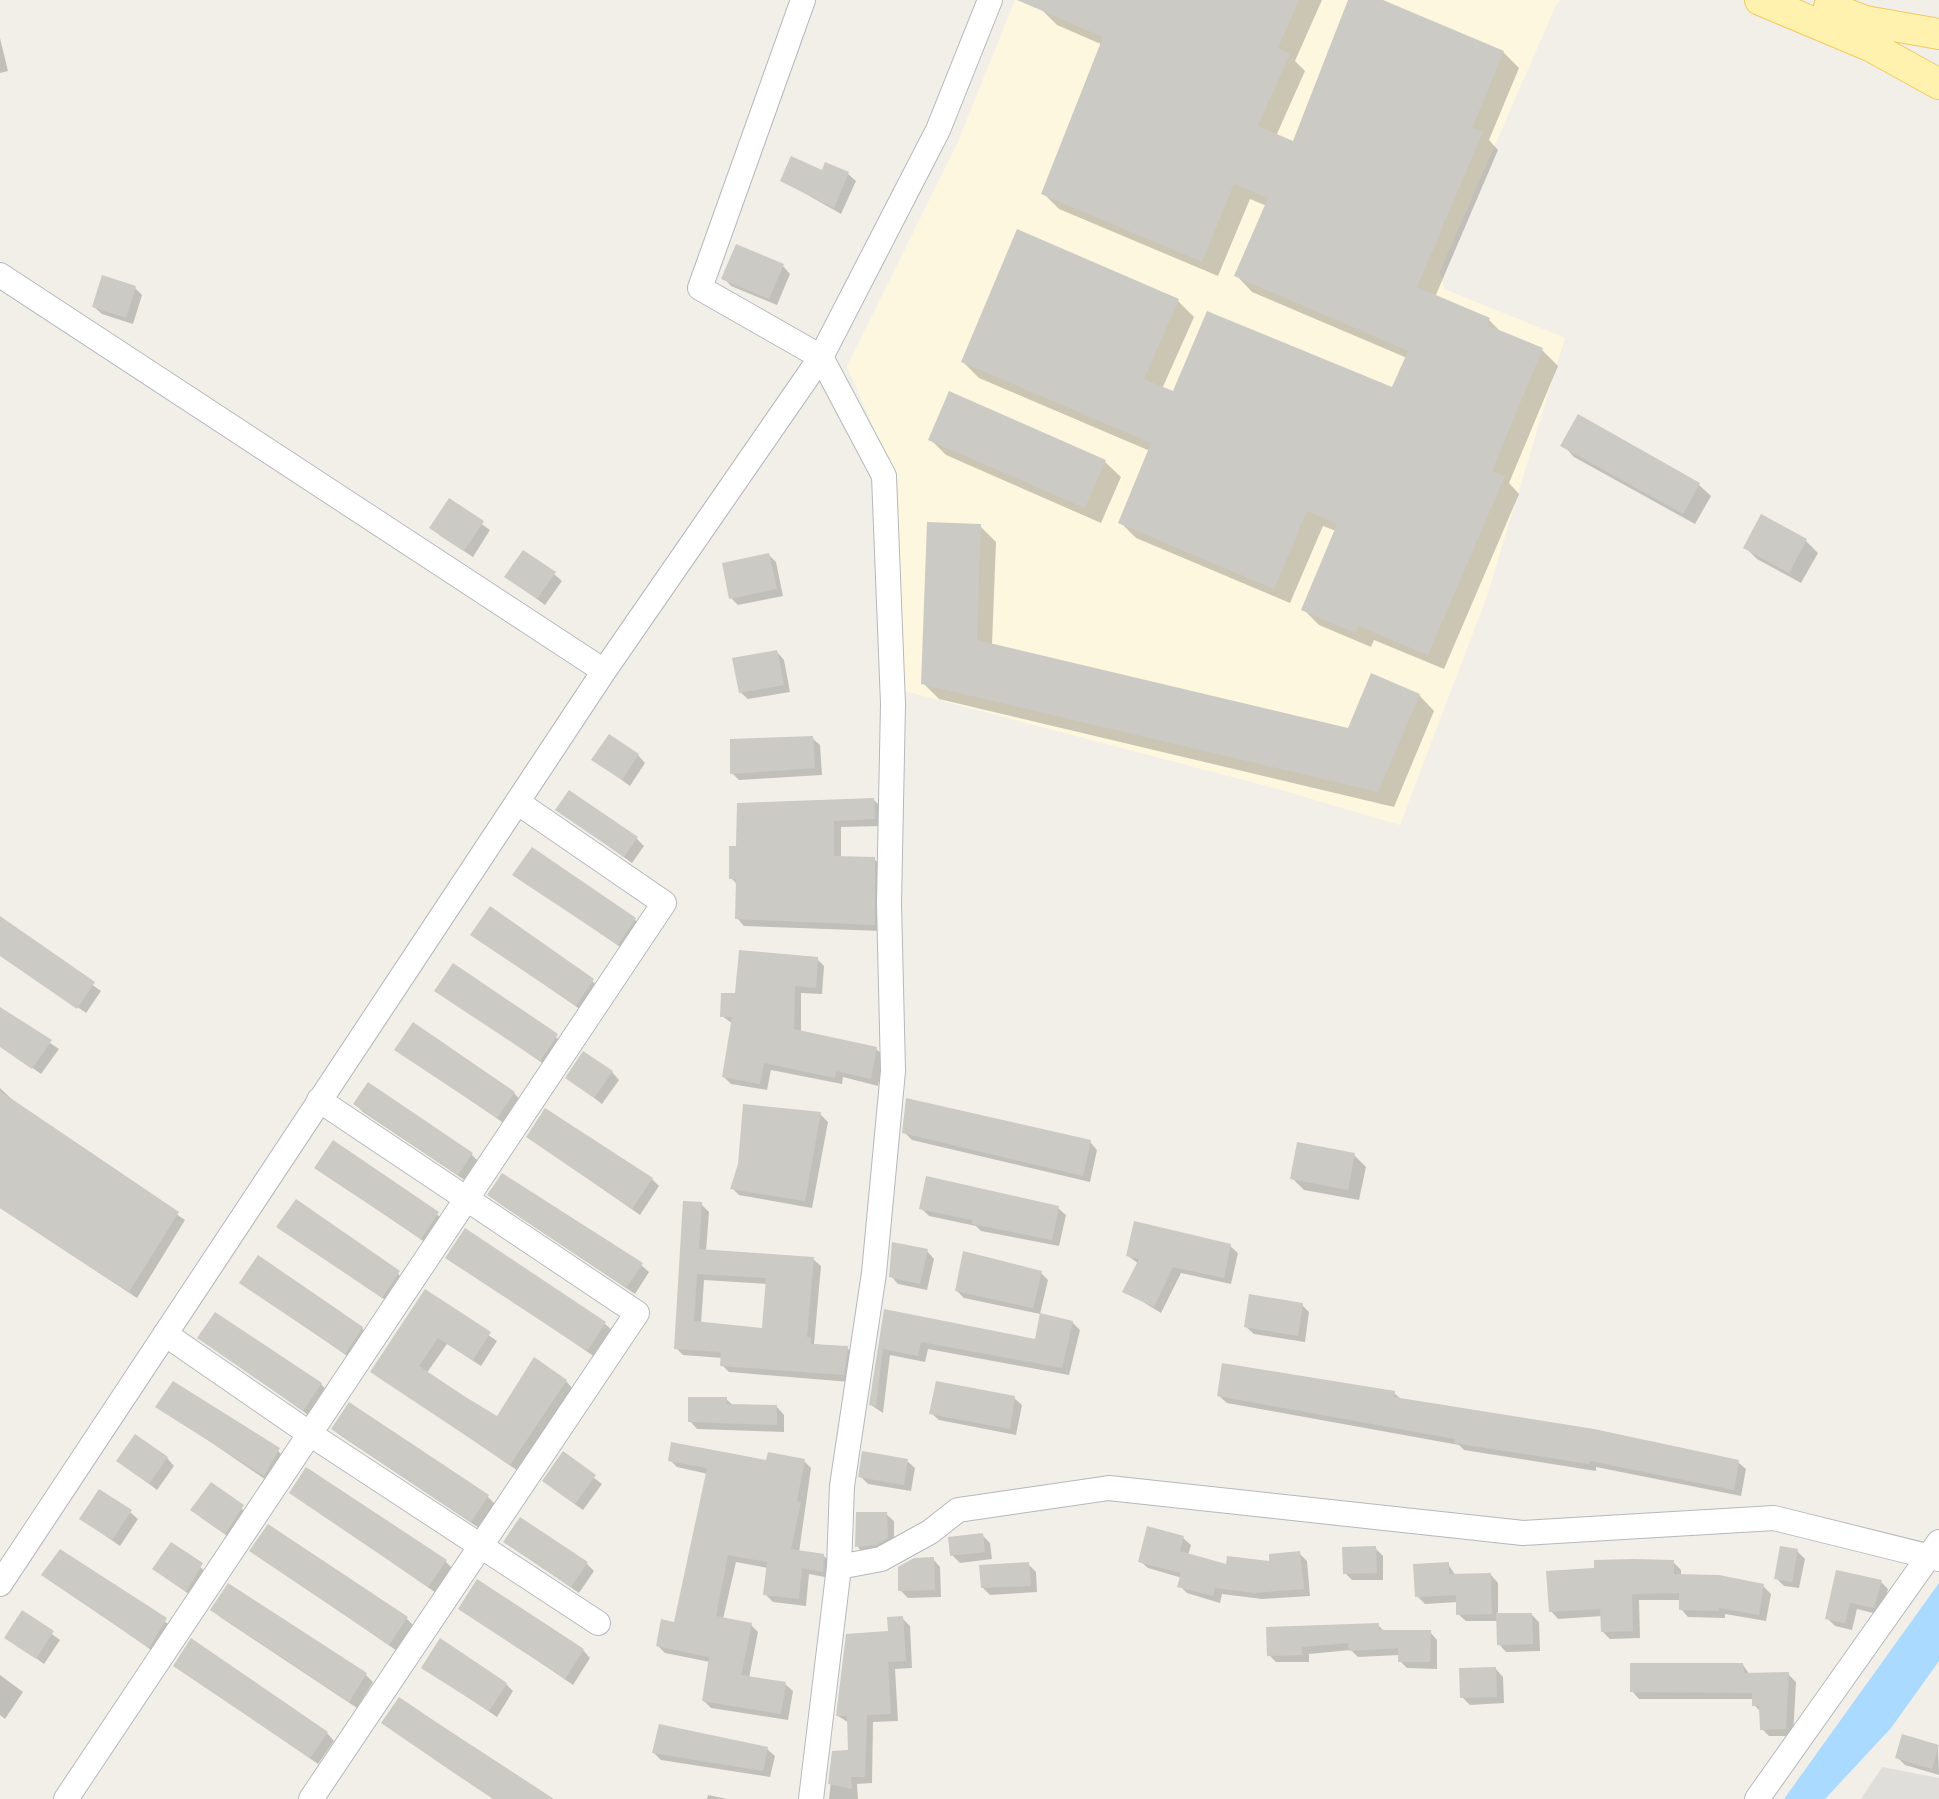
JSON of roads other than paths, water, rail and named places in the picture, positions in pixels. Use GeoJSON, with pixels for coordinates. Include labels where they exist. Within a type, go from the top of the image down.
{"type":"FeatureCollection","features":[{"type":"Feature","properties":{"kind":"main road"},"geometry":{"type":"LineString","coordinates":[[1760,0],[1872,47],[1939,84]]}},
{"type":"Feature","properties":{"kind":"main road"},"geometry":{"type":"LineString","coordinates":[[1813,0],[1865,21],[1939,34]]}},
{"type":"Feature","properties":{"kind":"street"},"geometry":{"type":"LineString","coordinates":[[803,0],[700,288],[821,357],[884,476],[893,704],[889,903],[893,1071],[874,1273],[842,1486],[839,1567],[811,1799]]}},
{"type":"Feature","properties":{"kind":"street"},"geometry":{"type":"LineString","coordinates":[[0,1584],[604,671],[821,357],[938,130],[990,0]]}},
{"type":"Feature","properties":{"kind":"street"},"geometry":{"type":"LineString","coordinates":[[0,275],[604,671]]}},
{"type":"Feature","properties":{"kind":"street"},"geometry":{"type":"LineString","coordinates":[[66,1799],[664,903],[517,802]]}},
{"type":"Feature","properties":{"kind":"street"},"geometry":{"type":"LineString","coordinates":[[311,1799],[637,1313],[319,1100]]}},
{"type":"Feature","properties":{"kind":"street"},"geometry":{"type":"LineString","coordinates":[[165,1334],[310,1434],[598,1623]]}},
{"type":"Feature","properties":{"kind":"street"},"geometry":{"type":"LineString","coordinates":[[839,1567],[881,1559],[930,1532],[958,1510],[1109,1488],[1523,1533],[1774,1518],[1936,1553],[1757,1799]]}},
{"type":"Feature","properties":{"kind":"water"},"geometry":{"type":"Polygon","coordinates":[[[1939,1583],[1939,1661],[1891,1728],[1825,1799],[1784,1799],[1939,1583]]]}}]}
